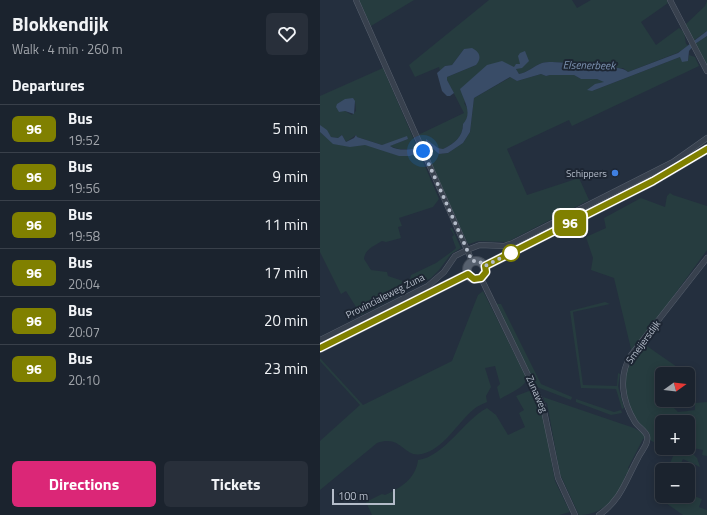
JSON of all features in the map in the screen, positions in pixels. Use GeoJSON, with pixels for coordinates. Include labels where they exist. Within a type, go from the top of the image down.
{"type":"FeatureCollection","features":[{"type":"Feature","properties":{"kind":"main road"},"geometry":{"type":"LineString","coordinates":[[485,266],[660,177],[707,149]]}},
{"type":"Feature","properties":{"kind":"main road"},"geometry":{"type":"LineString","coordinates":[[472,261],[479,261],[485,266],[486,272],[481,278],[474,279],[468,274],[467,266],[472,261]]}},
{"type":"Feature","properties":{"kind":"main road","name":"Provincialeweg Zuna"},"geometry":{"type":"LineString","coordinates":[[320,348],[468,274]]}},
{"type":"Feature","properties":{"kind":"street"},"geometry":{"type":"LineString","coordinates":[[356,0],[472,261]]}},
{"type":"Feature","properties":{"kind":"street"},"geometry":{"type":"LineString","coordinates":[[670,0],[707,71]]}},
{"type":"Feature","properties":{"kind":"street","name":"Provincialeweg Zuna"},"geometry":{"type":"LineString","coordinates":[[320,340],[428,286],[441,275],[455,256],[480,245],[504,246],[513,243],[673,162],[707,138]]}},
{"type":"Feature","properties":{"kind":"street","name":"Smeijersdijk"},"geometry":{"type":"LineString","coordinates":[[598,515],[612,503],[625,486],[647,441],[645,432],[632,417],[625,396],[622,381],[625,367],[631,355],[707,258]]}},
{"type":"Feature","properties":{"kind":"street","name":"Zunaweg"},"geometry":{"type":"LineString","coordinates":[[481,278],[544,406],[558,476],[565,495],[576,515]]}},
{"type":"Feature","properties":{"kind":"green space"},"geometry":{"type":"Polygon","coordinates":[[[359,0],[414,0],[371,26],[359,0]]]}},
{"type":"Feature","properties":{"kind":"green space"},"geometry":{"type":"Polygon","coordinates":[[[489,0],[572,0],[577,8],[591,0],[667,0],[668,3],[641,22],[656,45],[679,28],[684,32],[686,44],[689,46],[677,53],[628,72],[623,68],[607,68],[592,64],[588,67],[558,62],[546,62],[519,74],[516,69],[520,64],[464,103],[469,111],[467,120],[463,124],[463,129],[457,140],[443,149],[437,148],[427,140],[426,144],[423,146],[418,135],[464,113],[447,80],[447,77],[476,65],[464,49],[452,65],[445,66],[440,71],[439,67],[415,77],[409,65],[489,0]]]}},
{"type":"Feature","properties":{"kind":"green space"},"geometry":{"type":"Polygon","coordinates":[[[707,1],[707,31],[693,41],[685,25],[705,6],[707,1]]]}},
{"type":"Feature","properties":{"kind":"green space"},"geometry":{"type":"Polygon","coordinates":[[[707,36],[707,67],[695,44],[707,36]]]}},
{"type":"Feature","properties":{"kind":"green space"},"geometry":{"type":"Polygon","coordinates":[[[689,55],[695,57],[699,66],[572,126],[569,120],[507,149],[527,195],[579,178],[589,200],[507,242],[478,241],[469,244],[467,242],[424,149],[431,146],[439,154],[448,153],[463,143],[470,132],[474,98],[511,77],[517,81],[541,74],[546,76],[574,75],[581,79],[597,79],[606,82],[592,91],[680,57],[688,61],[689,55]]]}},
{"type":"Feature","properties":{"kind":"green space"},"geometry":{"type":"Polygon","coordinates":[[[383,68],[418,149],[399,149],[389,146],[408,139],[382,145],[357,137],[356,135],[346,142],[342,135],[338,138],[331,137],[320,125],[320,96],[383,68]],[[355,101],[345,111],[352,115],[356,111],[355,101]]]}},
{"type":"Feature","properties":{"kind":"green space"},"geometry":{"type":"Polygon","coordinates":[[[320,132],[334,142],[347,146],[366,145],[404,156],[419,152],[439,199],[433,207],[399,218],[402,226],[398,227],[401,238],[386,242],[382,241],[368,250],[364,259],[371,270],[387,272],[388,276],[409,283],[411,275],[436,263],[456,248],[452,237],[454,235],[450,228],[452,228],[461,248],[451,254],[431,278],[361,315],[346,291],[341,294],[320,252],[320,132]]]}},
{"type":"Feature","properties":{"kind":"green space"},"geometry":{"type":"Polygon","coordinates":[[[670,193],[707,206],[707,250],[632,353],[614,278],[591,270],[593,258],[586,237],[606,228],[604,218],[641,198],[665,207],[667,196],[670,193]]]}},
{"type":"Feature","properties":{"kind":"green space"},"geometry":{"type":"Polygon","coordinates":[[[483,291],[527,379],[523,385],[500,399],[497,387],[500,384],[495,366],[485,368],[491,387],[486,396],[487,402],[474,409],[437,447],[422,454],[416,454],[410,453],[392,441],[377,443],[320,490],[320,441],[360,405],[320,361],[320,358],[363,405],[452,361],[478,295],[483,291]]]}},
{"type":"Feature","properties":{"kind":"green space"},"geometry":{"type":"Polygon","coordinates":[[[605,302],[610,304],[573,312],[583,385],[617,386],[618,373],[620,374],[618,386],[624,408],[622,409],[616,389],[581,388],[570,311],[605,302]]]}},
{"type":"Feature","properties":{"kind":"green space"},"geometry":{"type":"Polygon","coordinates":[[[496,304],[501,304],[541,384],[572,397],[571,400],[537,387],[496,304]]]}},
{"type":"Feature","properties":{"kind":"green space"},"geometry":{"type":"Polygon","coordinates":[[[644,344],[677,367],[655,367],[655,407],[673,407],[678,412],[695,410],[695,403],[707,402],[707,456],[702,455],[703,450],[695,448],[695,415],[655,415],[655,443],[650,440],[648,433],[633,413],[626,393],[623,375],[629,363],[644,344]]]}},
{"type":"Feature","properties":{"kind":"green space"},"geometry":{"type":"Polygon","coordinates":[[[529,391],[533,392],[543,416],[555,481],[570,512],[559,515],[372,515],[366,502],[382,494],[385,495],[402,486],[411,477],[417,466],[418,460],[437,452],[470,421],[487,408],[496,415],[508,435],[525,427],[519,413],[524,410],[516,396],[529,391]]]}},
{"type":"Feature","properties":{"kind":"green space"},"geometry":{"type":"Polygon","coordinates":[[[543,397],[634,428],[644,434],[645,438],[643,439],[628,468],[630,470],[628,475],[626,474],[619,490],[609,503],[595,512],[579,515],[560,474],[547,403],[543,397]]]}},
{"type":"Feature","properties":{"kind":"green space"},"geometry":{"type":"Polygon","coordinates":[[[576,399],[614,412],[621,410],[622,413],[611,415],[576,402],[576,399]]]}},
{"type":"Feature","properties":{"kind":"green space"},"geometry":{"type":"Polygon","coordinates":[[[674,455],[694,455],[697,458],[700,467],[695,465],[695,463],[683,459],[681,463],[670,463],[674,455]]]}},
{"type":"Feature","properties":{"kind":"green space"},"geometry":{"type":"Polygon","coordinates":[[[695,496],[702,499],[699,507],[707,510],[707,515],[683,515],[666,503],[695,503],[695,496]]]}},
{"type":"Feature","properties":{"kind":"water"},"geometry":{"type":"Polygon","coordinates":[[[707,31],[707,36],[695,44],[689,51],[688,61],[682,62],[680,57],[592,91],[587,90],[595,84],[604,82],[597,79],[581,79],[574,75],[546,76],[541,74],[517,81],[510,77],[474,98],[470,132],[463,143],[448,153],[439,154],[430,146],[410,156],[399,156],[365,145],[350,147],[333,144],[320,132],[320,125],[327,130],[331,137],[338,138],[342,135],[346,142],[354,138],[356,135],[357,137],[382,145],[407,136],[408,139],[390,146],[403,150],[413,149],[426,144],[426,139],[438,148],[443,149],[457,140],[466,120],[468,111],[460,89],[487,65],[502,61],[514,67],[516,64],[520,64],[518,56],[520,53],[525,51],[529,61],[522,68],[516,69],[519,74],[546,62],[558,62],[588,67],[592,64],[621,68],[628,72],[678,53],[707,31]]]}},
{"type":"Feature","properties":{"kind":"water"},"geometry":{"type":"Polygon","coordinates":[[[472,48],[477,51],[479,55],[478,62],[476,65],[447,77],[447,80],[454,93],[447,96],[442,91],[437,73],[445,66],[452,65],[464,49],[472,48]]]}},
{"type":"Feature","properties":{"kind":"water"},"geometry":{"type":"Polygon","coordinates":[[[353,98],[355,101],[354,114],[345,111],[339,112],[336,107],[337,104],[345,99],[353,98]]]}},
{"type":"Feature","properties":{"kind":"bus line","name":"96"},"geometry":{"type":"LineString","coordinates":[[320,348],[468,274],[474,279],[481,278],[486,272],[485,266],[674,170],[707,149]]}},
{"type":"Feature","properties":{"kind":"place","name":"Schippers"},"geometry":{"type":"Point","coordinates":[615,173]}},
{"type":"Feature","properties":{"kind":"route"},"geometry":{"type":"LineString","coordinates":[[423,151],[472,261],[479,261],[485,266],[511,253]]}},
{"type":"Feature","properties":{"kind":"water label","name":"Elsenerbeek"},"geometry":{"type":"Point","coordinates":[589,65]}}]}
